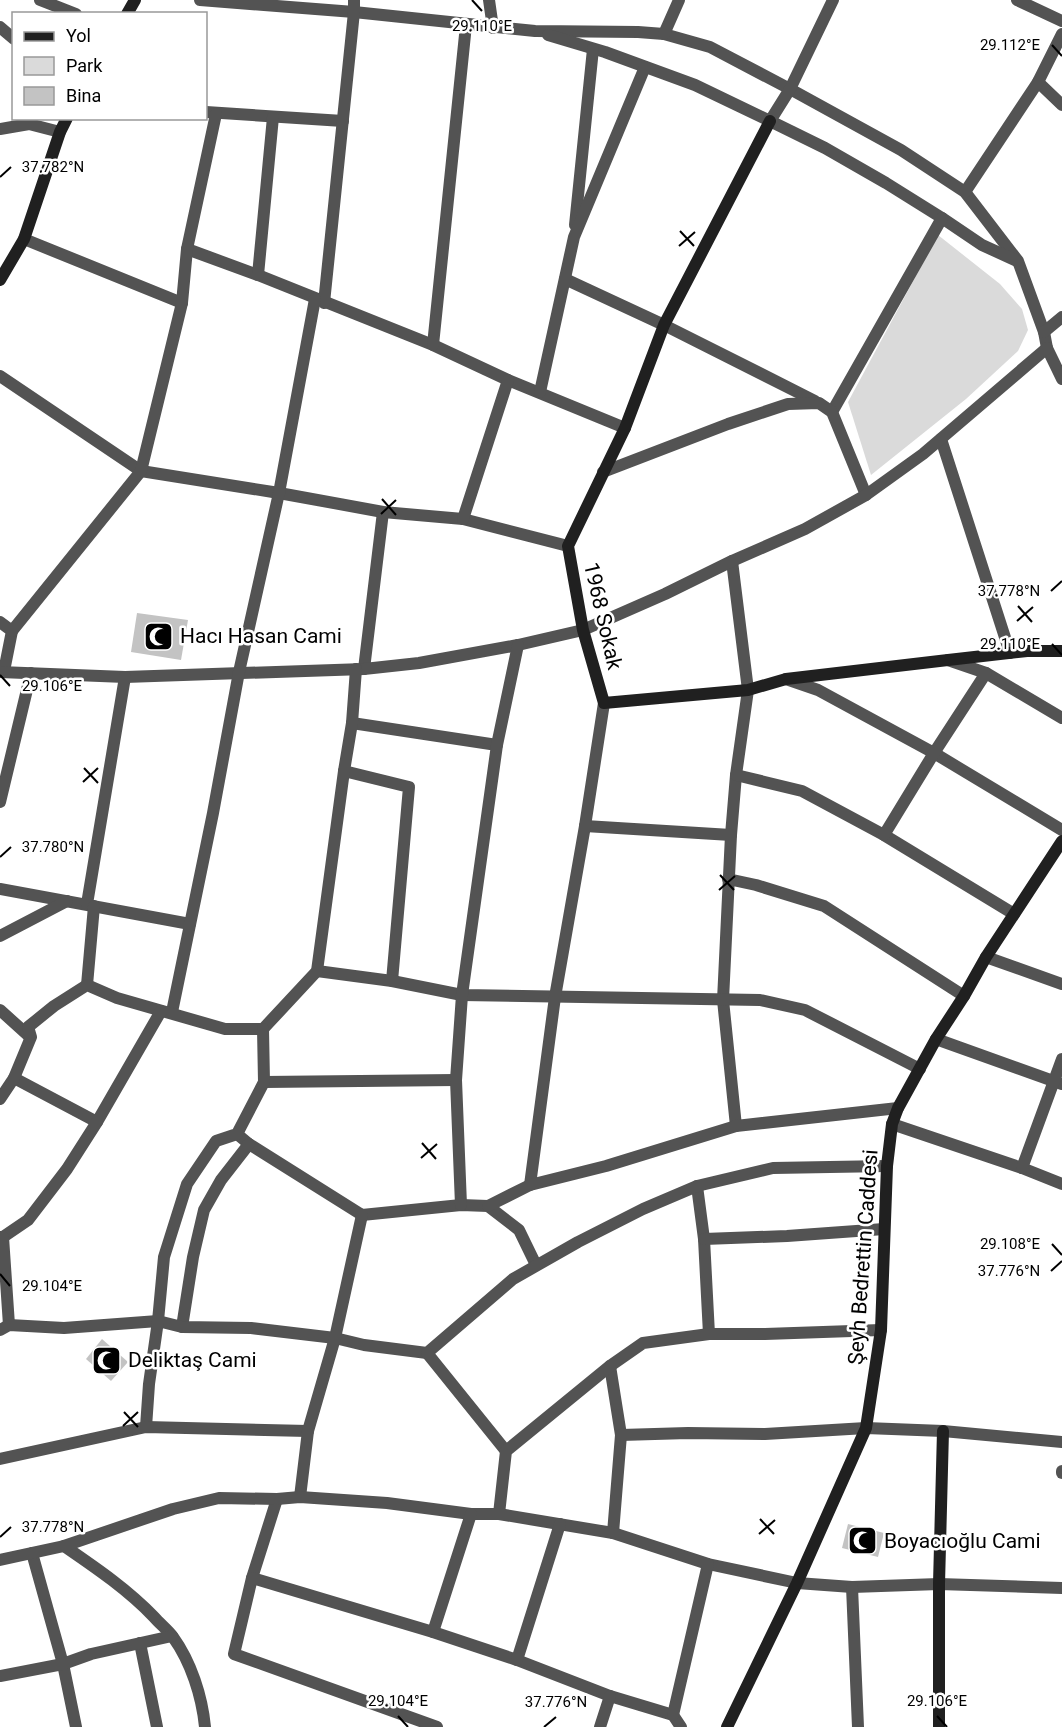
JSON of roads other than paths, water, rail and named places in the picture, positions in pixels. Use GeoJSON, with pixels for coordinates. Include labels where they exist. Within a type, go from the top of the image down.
{"type":"FeatureCollection","features":[{"type":"Feature","properties":{"kind":"street"},"geometry":{"type":"LineString","coordinates":[[40,0],[71,12]]}},
{"type":"Feature","properties":{"kind":"street"},"geometry":{"type":"LineString","coordinates":[[200,0],[354,6],[466,25],[535,32],[664,34],[710,47],[901,150],[965,192],[1018,261],[1044,332],[1047,348],[1062,379]]}},
{"type":"Feature","properties":{"kind":"street"},"geometry":{"type":"LineString","coordinates":[[489,0],[494,28]]}},
{"type":"Feature","properties":{"kind":"street"},"geometry":{"type":"LineString","coordinates":[[664,34],[679,0]]}},
{"type":"Feature","properties":{"kind":"street"},"geometry":{"type":"LineString","coordinates":[[770,121],[790,89],[833,0]]}},
{"type":"Feature","properties":{"kind":"street"},"geometry":{"type":"LineString","coordinates":[[1017,0],[1062,21]]}},
{"type":"Feature","properties":{"kind":"street"},"geometry":{"type":"LineString","coordinates":[[354,6],[343,121],[320,301],[239,672],[190,924],[167,1012],[67,1169],[28,1220],[2,1237],[5,1328],[64,1328],[158,1321],[182,1327],[250,1328],[335,1338],[364,1345],[427,1353],[506,1451]]}},
{"type":"Feature","properties":{"kind":"street"},"geometry":{"type":"LineString","coordinates":[[433,345],[466,25]]}},
{"type":"Feature","properties":{"kind":"street"},"geometry":{"type":"LineString","coordinates":[[0,27],[12,37]]}},
{"type":"Feature","properties":{"kind":"street"},"geometry":{"type":"LineString","coordinates":[[535,32],[593,49],[695,85],[825,148],[942,218],[982,245],[1018,261]]}},
{"type":"Feature","properties":{"kind":"street"},"geometry":{"type":"LineString","coordinates":[[965,192],[1038,82],[1062,34]]}},
{"type":"Feature","properties":{"kind":"street"},"geometry":{"type":"LineString","coordinates":[[540,392],[573,241],[593,49]]}},
{"type":"Feature","properties":{"kind":"street"},"geometry":{"type":"LineString","coordinates":[[573,241],[645,67]]}},
{"type":"Feature","properties":{"kind":"street"},"geometry":{"type":"LineString","coordinates":[[1038,82],[1062,105]]}},
{"type":"Feature","properties":{"kind":"street"},"geometry":{"type":"LineString","coordinates":[[343,121],[211,113],[187,249],[182,303],[141,471],[12,631],[2,672],[125,677],[360,669],[419,663],[584,630],[805,529],[866,495],[923,454],[1047,348]]}},
{"type":"Feature","properties":{"kind":"street"},"geometry":{"type":"LineString","coordinates":[[258,275],[273,117]]}},
{"type":"Feature","properties":{"kind":"street"},"geometry":{"type":"LineString","coordinates":[[0,280],[24,239],[66,120]]}},
{"type":"Feature","properties":{"kind":"street","name":"1968 Sokak"},"geometry":{"type":"LineString","coordinates":[[770,121],[664,326],[625,428],[568,546],[584,630],[604,703],[748,690],[786,680],[948,660],[1010,653],[1062,651]]}},
{"type":"Feature","properties":{"kind":"street"},"geometry":{"type":"LineString","coordinates":[[0,129],[29,124],[60,132]]}},
{"type":"Feature","properties":{"kind":"street"},"geometry":{"type":"LineString","coordinates":[[832,412],[942,218]]}},
{"type":"Feature","properties":{"kind":"street"},"geometry":{"type":"LineString","coordinates":[[24,239],[182,303]]}},
{"type":"Feature","properties":{"kind":"street"},"geometry":{"type":"LineString","coordinates":[[187,249],[433,345],[508,380],[625,428]]}},
{"type":"Feature","properties":{"kind":"street"},"geometry":{"type":"LineString","coordinates":[[565,279],[819,403],[832,412],[866,495]]}},
{"type":"Feature","properties":{"kind":"street"},"geometry":{"type":"LineString","coordinates":[[1044,332],[1062,317]]}},
{"type":"Feature","properties":{"kind":"street"},"geometry":{"type":"LineString","coordinates":[[0,376],[141,471],[383,512],[463,519],[568,546]]}},
{"type":"Feature","properties":{"kind":"street"},"geometry":{"type":"LineString","coordinates":[[463,519],[508,380]]}},
{"type":"Feature","properties":{"kind":"street"},"geometry":{"type":"LineString","coordinates":[[603,471],[788,404],[819,403]]}},
{"type":"Feature","properties":{"kind":"street"},"geometry":{"type":"LineString","coordinates":[[941,438],[1010,653]]}},
{"type":"Feature","properties":{"kind":"street"},"geometry":{"type":"LineString","coordinates":[[146,1427],[164,1257],[186,1184],[216,1141],[237,1134],[264,1082],[263,1029],[317,971],[383,512]]}},
{"type":"Feature","properties":{"kind":"street"},"geometry":{"type":"LineString","coordinates":[[732,561],[748,690],[730,836],[723,1000],[736,1126]]}},
{"type":"Feature","properties":{"kind":"street"},"geometry":{"type":"LineString","coordinates":[[0,622],[12,631]]}},
{"type":"Feature","properties":{"kind":"street"},"geometry":{"type":"LineString","coordinates":[[461,1204],[456,1080],[462,995],[497,745],[518,645]]}},
{"type":"Feature","properties":{"kind":"street"},"geometry":{"type":"LineString","coordinates":[[948,660],[986,674],[1062,718]]}},
{"type":"Feature","properties":{"kind":"street"},"geometry":{"type":"LineString","coordinates":[[0,802],[31,673]]}},
{"type":"Feature","properties":{"kind":"street"},"geometry":{"type":"LineString","coordinates":[[884,835],[986,674]]}},
{"type":"Feature","properties":{"kind":"street"},"geometry":{"type":"LineString","coordinates":[[87,985],[90,905],[125,677]]}},
{"type":"Feature","properties":{"kind":"street"},"geometry":{"type":"LineString","coordinates":[[786,680],[818,690],[934,753],[1062,830]]}},
{"type":"Feature","properties":{"kind":"street"},"geometry":{"type":"LineString","coordinates":[[530,1185],[555,996],[604,703]]}},
{"type":"Feature","properties":{"kind":"street"},"geometry":{"type":"LineString","coordinates":[[352,723],[497,745]]}},
{"type":"Feature","properties":{"kind":"street"},"geometry":{"type":"LineString","coordinates":[[344,771],[409,787],[392,981]]}},
{"type":"Feature","properties":{"kind":"street"},"geometry":{"type":"LineString","coordinates":[[736,775],[802,791],[884,835],[1014,914]]}},
{"type":"Feature","properties":{"kind":"street"},"geometry":{"type":"LineString","coordinates":[[585,826],[730,836]]}},
{"type":"Feature","properties":{"kind":"street","name":"Şeyh Bedrettin Caddesi"},"geometry":{"type":"LineString","coordinates":[[727,1727],[797,1583],[866,1428],[881,1330],[887,1166],[892,1124],[898,1108],[936,1039],[986,957],[1062,841]]}},
{"type":"Feature","properties":{"kind":"street"},"geometry":{"type":"LineString","coordinates":[[728,879],[756,885],[824,906],[964,996]]}},
{"type":"Feature","properties":{"kind":"street"},"geometry":{"type":"LineString","coordinates":[[0,889],[190,924]]}},
{"type":"Feature","properties":{"kind":"street"},"geometry":{"type":"LineString","coordinates":[[0,936],[67,901]]}},
{"type":"Feature","properties":{"kind":"street"},"geometry":{"type":"LineString","coordinates":[[986,957],[1062,984]]}},
{"type":"Feature","properties":{"kind":"street"},"geometry":{"type":"LineString","coordinates":[[317,971],[392,981],[462,995],[760,1000],[805,1010],[920,1069]]}},
{"type":"Feature","properties":{"kind":"street"},"geometry":{"type":"LineString","coordinates":[[87,985],[117,998],[225,1029],[263,1029]]}},
{"type":"Feature","properties":{"kind":"street"},"geometry":{"type":"LineString","coordinates":[[0,1099],[14,1078],[31,1037],[27,1027],[87,985]]}},
{"type":"Feature","properties":{"kind":"street"},"geometry":{"type":"LineString","coordinates":[[0,1010],[31,1037]]}},
{"type":"Feature","properties":{"kind":"street"},"geometry":{"type":"LineString","coordinates":[[936,1039],[1058,1083]]}},
{"type":"Feature","properties":{"kind":"street"},"geometry":{"type":"LineString","coordinates":[[1022,1168],[1058,1083],[1062,1059]]}},
{"type":"Feature","properties":{"kind":"street"},"geometry":{"type":"LineString","coordinates":[[14,1078],[97,1122]]}},
{"type":"Feature","properties":{"kind":"street"},"geometry":{"type":"LineString","coordinates":[[264,1082],[456,1080]]}},
{"type":"Feature","properties":{"kind":"street"},"geometry":{"type":"LineString","coordinates":[[237,1134],[249,1144],[362,1215],[461,1204],[488,1206],[530,1185],[606,1166],[736,1126],[898,1108]]}},
{"type":"Feature","properties":{"kind":"street"},"geometry":{"type":"LineString","coordinates":[[892,1124],[1062,1184]]}},
{"type":"Feature","properties":{"kind":"street"},"geometry":{"type":"LineString","coordinates":[[182,1327],[193,1257],[204,1210],[221,1180],[249,1144]]}},
{"type":"Feature","properties":{"kind":"street"},"geometry":{"type":"LineString","coordinates":[[427,1353],[513,1279],[643,1209],[697,1186],[772,1168],[887,1166]]}},
{"type":"Feature","properties":{"kind":"street"},"geometry":{"type":"LineString","coordinates":[[697,1186],[704,1239],[709,1334]]}},
{"type":"Feature","properties":{"kind":"street"},"geometry":{"type":"LineString","coordinates":[[488,1206],[519,1230],[536,1265]]}},
{"type":"Feature","properties":{"kind":"street"},"geometry":{"type":"LineString","coordinates":[[300,1497],[308,1431],[335,1338],[362,1215]]}},
{"type":"Feature","properties":{"kind":"street"},"geometry":{"type":"LineString","coordinates":[[704,1239],[787,1236],[884,1228]]}},
{"type":"Feature","properties":{"kind":"street"},"geometry":{"type":"LineString","coordinates":[[499,1514],[506,1451],[610,1366],[643,1343],[709,1334],[881,1330]]}},
{"type":"Feature","properties":{"kind":"street"},"geometry":{"type":"LineString","coordinates":[[610,1366],[621,1436],[613,1533]]}},
{"type":"Feature","properties":{"kind":"street"},"geometry":{"type":"LineString","coordinates":[[0,1459],[146,1427],[308,1431]]}},
{"type":"Feature","properties":{"kind":"street"},"geometry":{"type":"LineString","coordinates":[[621,1436],[688,1433],[765,1434],[866,1428],[943,1431],[1062,1442]]}},
{"type":"Feature","properties":{"kind":"street"},"geometry":{"type":"LineString","coordinates":[[939,1727],[939,1584],[943,1431]]}},
{"type":"Feature","properties":{"kind":"street"},"geometry":{"type":"LineString","coordinates":[[0,1560],[64,1546],[173,1509],[219,1498],[300,1497],[387,1503],[471,1514],[499,1514],[613,1533],[708,1564],[797,1583],[852,1587],[939,1584],[1062,1588]]}},
{"type":"Feature","properties":{"kind":"street"},"geometry":{"type":"LineString","coordinates":[[277,1499],[252,1578],[234,1654],[436,1727]]}},
{"type":"Feature","properties":{"kind":"street"},"geometry":{"type":"LineString","coordinates":[[433,1632],[471,1514]]}},
{"type":"Feature","properties":{"kind":"street"},"geometry":{"type":"LineString","coordinates":[[517,1660],[560,1524]]}},
{"type":"Feature","properties":{"kind":"street"},"geometry":{"type":"LineString","coordinates":[[64,1546],[107,1575],[145,1608],[172,1636],[188,1662],[204,1712],[206,1727]]}},
{"type":"Feature","properties":{"kind":"street"},"geometry":{"type":"LineString","coordinates":[[32,1554],[63,1664],[76,1727]]}},
{"type":"Feature","properties":{"kind":"street"},"geometry":{"type":"LineString","coordinates":[[673,1715],[708,1564]]}},
{"type":"Feature","properties":{"kind":"street"},"geometry":{"type":"LineString","coordinates":[[252,1578],[433,1632],[517,1660],[610,1696],[673,1715],[681,1727]]}},
{"type":"Feature","properties":{"kind":"street"},"geometry":{"type":"LineString","coordinates":[[852,1587],[858,1727]]}},
{"type":"Feature","properties":{"kind":"street"},"geometry":{"type":"LineString","coordinates":[[0,1676],[63,1664],[91,1654],[172,1636]]}},
{"type":"Feature","properties":{"kind":"street"},"geometry":{"type":"LineString","coordinates":[[140,1643],[157,1727]]}},
{"type":"Feature","properties":{"kind":"street"},"geometry":{"type":"LineString","coordinates":[[600,1727],[610,1696]]}},
{"type":"Feature","properties":{"kind":"place","name":"Hacı Hasan Cami"},"geometry":{"type":"Point","coordinates":[159,636]}},
{"type":"Feature","properties":{"kind":"place","name":"Deliktaş Cami"},"geometry":{"type":"Point","coordinates":[107,1360]}},
{"type":"Feature","properties":{"kind":"place","name":"Boyacıoğlu Cami"},"geometry":{"type":"Point","coordinates":[863,1541]}}]}
